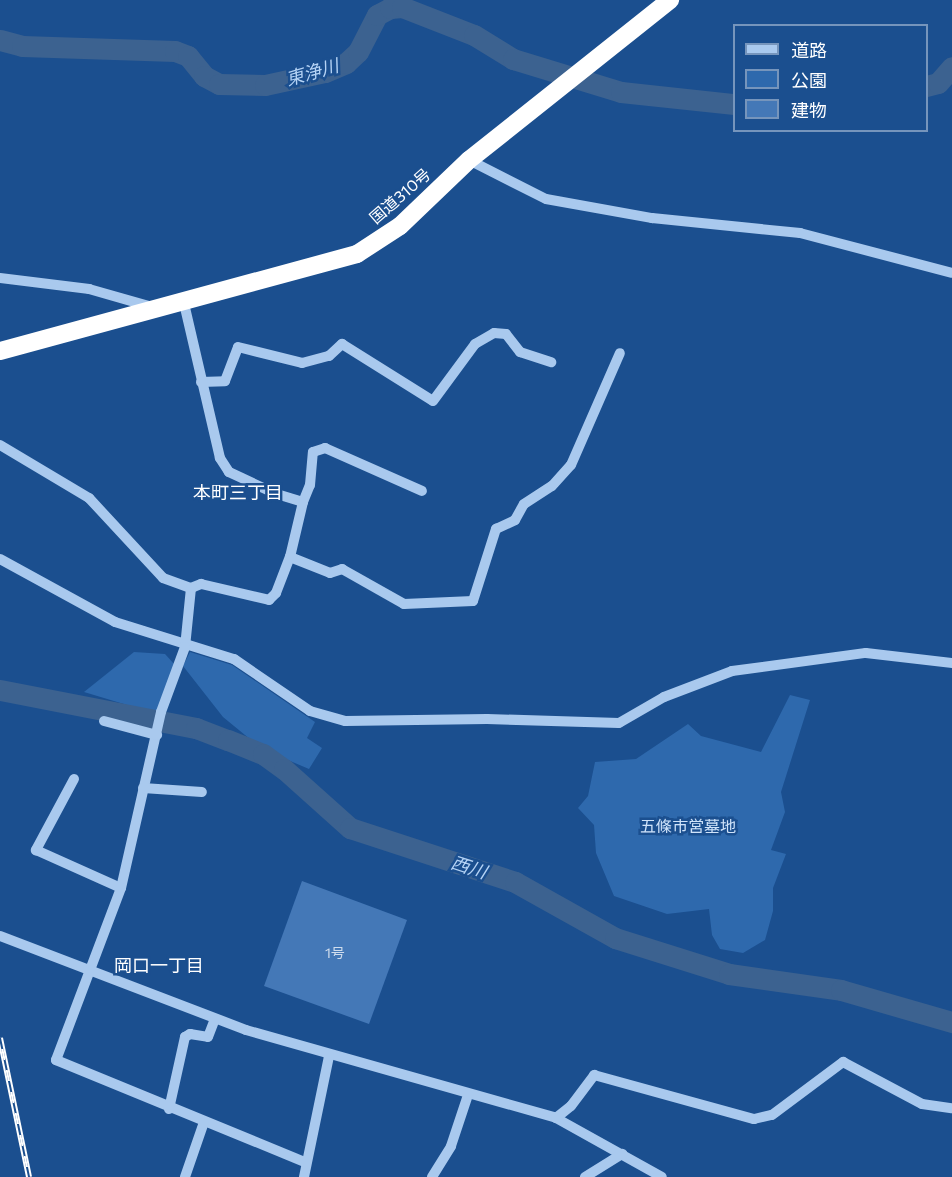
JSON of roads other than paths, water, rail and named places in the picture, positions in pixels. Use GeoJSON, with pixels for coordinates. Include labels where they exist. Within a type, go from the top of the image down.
{"type":"FeatureCollection","features":[{"type":"Feature","properties":{"kind":"highway","name":"国道310号"},"geometry":{"type":"LineString","coordinates":[[2,350],[153,308],[184,303],[357,254],[400,226],[469,160],[670,0]]}},
{"type":"Feature","properties":{"kind":"street"},"geometry":{"type":"LineString","coordinates":[[469,160],[546,200],[652,218],[800,233],[952,273]]}},
{"type":"Feature","properties":{"kind":"street"},"geometry":{"type":"LineString","coordinates":[[0,278],[88,289],[153,308]]}},
{"type":"Feature","properties":{"kind":"street"},"geometry":{"type":"LineString","coordinates":[[184,303],[220,458],[229,472],[274,493],[303,502]]}},
{"type":"Feature","properties":{"kind":"street"},"geometry":{"type":"LineString","coordinates":[[201,382],[225,381],[238,346],[302,363],[329,356],[342,344],[433,401],[475,344],[494,333],[506,334],[520,352],[551,362]]}},
{"type":"Feature","properties":{"kind":"street"},"geometry":{"type":"LineString","coordinates":[[290,557],[330,573],[342,569],[404,604],[473,601],[496,529],[515,520],[524,504],[552,486],[571,465],[620,353]]}},
{"type":"Feature","properties":{"kind":"street"},"geometry":{"type":"LineString","coordinates":[[0,446],[89,498],[146,563],[163,578],[191,588],[201,584],[269,600],[276,593],[290,557],[303,502],[310,485],[312,452],[325,448],[422,490]]}},
{"type":"Feature","properties":{"kind":"street"},"geometry":{"type":"LineString","coordinates":[[0,559],[115,622],[185,647],[234,659],[310,711],[345,721],[487,719],[619,723],[664,696],[732,671],[866,653],[952,663]]}},
{"type":"Feature","properties":{"kind":"street"},"geometry":{"type":"LineString","coordinates":[[191,588],[185,647],[161,712],[158,734],[121,888],[56,1060],[169,1109],[305,1162]]}},
{"type":"Feature","properties":{"kind":"street"},"geometry":{"type":"LineString","coordinates":[[104,722],[158,734]]}},
{"type":"Feature","properties":{"kind":"street"},"geometry":{"type":"LineString","coordinates":[[74,780],[36,850],[121,888]]}},
{"type":"Feature","properties":{"kind":"street"},"geometry":{"type":"LineString","coordinates":[[144,788],[202,792]]}},
{"type":"Feature","properties":{"kind":"street"},"geometry":{"type":"LineString","coordinates":[[0,936],[214,1019],[329,1056],[556,1118],[662,1177]]}},
{"type":"Feature","properties":{"kind":"street"},"geometry":{"type":"LineString","coordinates":[[169,1109],[185,1037],[190,1034],[208,1037],[214,1019]]}},
{"type":"Feature","properties":{"kind":"street"},"geometry":{"type":"LineString","coordinates":[[304,1177],[305,1162],[329,1056]]}},
{"type":"Feature","properties":{"kind":"street"},"geometry":{"type":"LineString","coordinates":[[556,1118],[571,1106],[594,1075],[754,1119],[772,1115],[843,1062],[922,1104],[952,1108]]}},
{"type":"Feature","properties":{"kind":"street"},"geometry":{"type":"LineString","coordinates":[[432,1177],[451,1146],[468,1095]]}},
{"type":"Feature","properties":{"kind":"street"},"geometry":{"type":"LineString","coordinates":[[185,1177],[204,1122]]}},
{"type":"Feature","properties":{"kind":"street"},"geometry":{"type":"LineString","coordinates":[[585,1177],[622,1154]]}},
{"type":"Feature","properties":{"kind":"waterway","name":"東浄川"},"geometry":{"type":"LineString","coordinates":[[0,40],[22,46],[175,51],[188,56],[204,76],[219,84],[265,85],[325,72],[346,63],[358,52],[377,15],[390,8],[402,7],[474,35],[513,59],[621,92],[733,104]]}},
{"type":"Feature","properties":{"kind":"waterway","name":"東浄川"},"geometry":{"type":"LineString","coordinates":[[928,86],[938,83],[952,67]]}},
{"type":"Feature","properties":{"kind":"waterway","name":"西川"},"geometry":{"type":"LineString","coordinates":[[0,690],[196,728],[263,754],[284,769],[350,828],[515,882],[615,938],[729,974],[841,990],[952,1022]]}},
{"type":"Feature","properties":{"kind":"railway"},"geometry":{"type":"LineString","coordinates":[[0,1038],[29,1177]]}},
{"type":"Feature","properties":{"kind":"district","name":"本町三丁目"},"geometry":{"type":"Point","coordinates":[238,492]}},
{"type":"Feature","properties":{"kind":"district","name":"岡口一丁目"},"geometry":{"type":"Point","coordinates":[159,965]}},
{"type":"Feature","properties":{"kind":"park label","name":"五條市営墓地"},"geometry":{"type":"Point","coordinates":[688,826]}}]}
